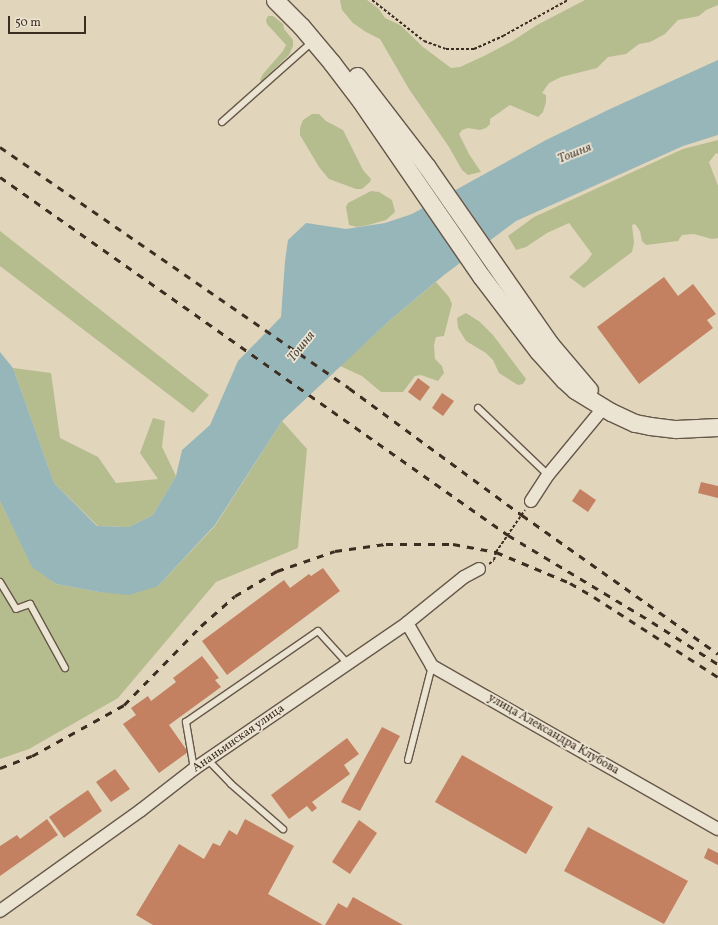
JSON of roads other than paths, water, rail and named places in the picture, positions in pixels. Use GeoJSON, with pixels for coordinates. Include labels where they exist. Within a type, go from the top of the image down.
{"type":"FeatureCollection","features":[{"type":"Feature","properties":{"kind":"main road"},"geometry":{"type":"LineString","coordinates":[[275,0],[313,40],[360,100],[481,276],[557,373],[574,390],[627,420],[650,426],[676,428],[718,428]]}},
{"type":"Feature","properties":{"kind":"main road"},"geometry":{"type":"LineString","coordinates":[[291,0],[332,45],[427,167],[550,344],[604,407]]}},
{"type":"Feature","properties":{"kind":"street"},"geometry":{"type":"LineString","coordinates":[[531,501],[548,475],[604,407]]}},
{"type":"Feature","properties":{"kind":"street","name":"Ананьинская улица"},"geometry":{"type":"LineString","coordinates":[[0,911],[141,810],[194,769],[407,623],[464,577],[479,570]]}},
{"type":"Feature","properties":{"kind":"street"},"geometry":{"type":"LineString","coordinates":[[407,623],[432,666]]}},
{"type":"Feature","properties":{"kind":"street","name":"улица Александра Клубова"},"geometry":{"type":"LineString","coordinates":[[432,666],[718,829]]}},
{"type":"Feature","properties":{"kind":"lane"},"geometry":{"type":"LineString","coordinates":[[222,122],[313,40]]}},
{"type":"Feature","properties":{"kind":"lane"},"geometry":{"type":"LineString","coordinates":[[478,408],[548,475]]}},
{"type":"Feature","properties":{"kind":"lane"},"geometry":{"type":"LineString","coordinates":[[0,582],[16,609],[30,604],[65,668]]}},
{"type":"Feature","properties":{"kind":"lane"},"geometry":{"type":"LineString","coordinates":[[194,769],[186,722],[312,635],[318,631],[348,664]]}},
{"type":"Feature","properties":{"kind":"lane"},"geometry":{"type":"LineString","coordinates":[[408,760],[432,666]]}},
{"type":"Feature","properties":{"kind":"lane"},"geometry":{"type":"LineString","coordinates":[[208,760],[231,784],[283,829]]}},
{"type":"Feature","properties":{"kind":"water","name":"Тошня"},"geometry":{"type":"Polygon","coordinates":[[[718,60],[718,135],[683,146],[516,221],[444,275],[389,321],[282,421],[215,525],[158,586],[129,595],[99,592],[56,584],[32,567],[0,501],[0,352],[13,368],[54,483],[97,526],[129,527],[153,515],[176,476],[182,450],[210,425],[238,361],[281,317],[288,240],[306,223],[346,229],[385,223],[412,214],[546,140],[718,60]]]}},
{"type":"Feature","properties":{"kind":"railway"},"geometry":{"type":"LineString","coordinates":[[0,147],[349,388],[522,515],[718,654]]}},
{"type":"Feature","properties":{"kind":"railway"},"geometry":{"type":"LineString","coordinates":[[0,177],[508,535],[652,622],[718,664]]}},
{"type":"Feature","properties":{"kind":"railway"},"geometry":{"type":"LineString","coordinates":[[0,768],[32,756],[124,705],[201,626],[235,596],[277,571],[335,551],[386,544],[453,544],[496,552],[570,583],[718,677]]}}]}
